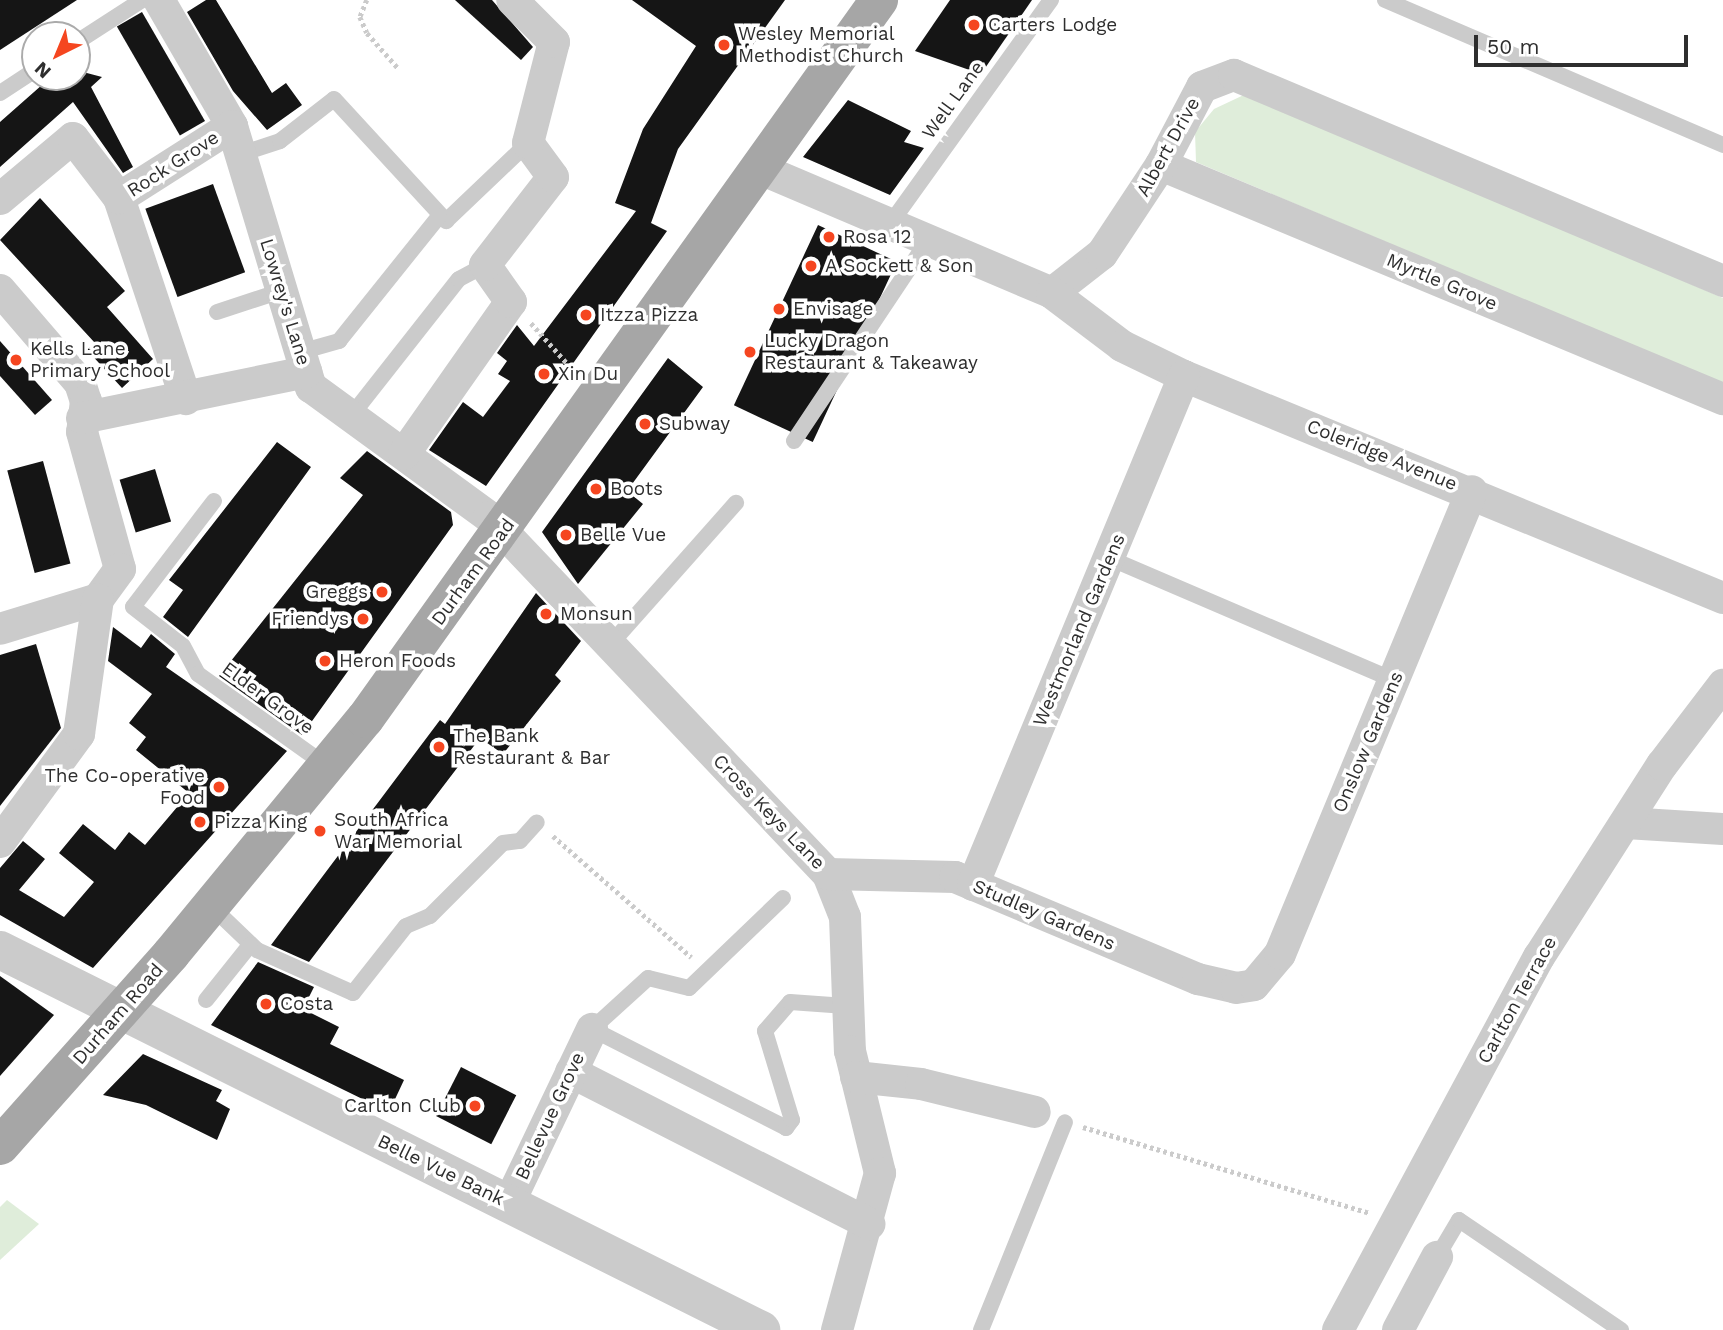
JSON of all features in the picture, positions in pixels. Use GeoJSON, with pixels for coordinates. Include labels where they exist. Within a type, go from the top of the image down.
{"type":"FeatureCollection","features":[{"type":"Feature","properties":{"kind":"main road","name":"Durham Road"},"geometry":{"type":"LineString","coordinates":[[0,1146],[329,767],[502,532],[879,0]]}},
{"type":"Feature","properties":{"kind":"street","name":"Lowrey's Lane"},"geometry":{"type":"LineString","coordinates":[[159,0],[236,140],[311,387],[404,454],[502,532]]}},
{"type":"Feature","properties":{"kind":"street"},"geometry":{"type":"LineString","coordinates":[[404,454],[511,302],[485,265],[553,177],[527,143],[554,42],[512,0]]}},
{"type":"Feature","properties":{"kind":"street","name":"Albert Drive"},"geometry":{"type":"LineString","coordinates":[[1052,293],[1102,254],[1161,165],[1202,87],[1234,75],[1723,282]]}},
{"type":"Feature","properties":{"kind":"street","name":"Rock Grove"},"geometry":{"type":"LineString","coordinates":[[0,199],[73,138],[119,198],[236,140]]}},
{"type":"Feature","properties":{"kind":"street","name":"Myrtle Grove"},"geometry":{"type":"LineString","coordinates":[[1161,165],[1723,399]]}},
{"type":"Feature","properties":{"kind":"street"},"geometry":{"type":"LineString","coordinates":[[758,168],[1052,293]]}},
{"type":"Feature","properties":{"kind":"street"},"geometry":{"type":"LineString","coordinates":[[119,198],[186,399]]}},
{"type":"Feature","properties":{"kind":"street"},"geometry":{"type":"LineString","coordinates":[[0,290],[80,383],[86,401],[82,418],[120,569],[99,599],[79,734],[0,842]]}},
{"type":"Feature","properties":{"kind":"street","name":"Coleridge Avenue"},"geometry":{"type":"LineString","coordinates":[[1052,293],[1122,346],[1184,376],[1472,491],[1723,598]]}},
{"type":"Feature","properties":{"kind":"street"},"geometry":{"type":"LineString","coordinates":[[82,418],[186,399],[303,362]]}},
{"type":"Feature","properties":{"kind":"street","name":"Westmorland Gardens"},"geometry":{"type":"LineString","coordinates":[[973,885],[1184,376]]}},
{"type":"Feature","properties":{"kind":"street","name":"Onslow Gardens"},"geometry":{"type":"LineString","coordinates":[[1254,985],[1280,954],[1472,491]]}},
{"type":"Feature","properties":{"kind":"street","name":"Cross Keys Lane"},"geometry":{"type":"LineString","coordinates":[[502,532],[608,647],[828,874],[845,917],[846,1006],[856,1077],[880,1173],[869,1224],[837,1330]]}},
{"type":"Feature","properties":{"kind":"street"},"geometry":{"type":"LineString","coordinates":[[0,629],[99,599]]}},
{"type":"Feature","properties":{"kind":"street","name":"Carlton Terrace"},"geometry":{"type":"LineString","coordinates":[[1338,1330],[1394,1220],[1539,957],[1626,823],[1723,685]]}},
{"type":"Feature","properties":{"kind":"street"},"geometry":{"type":"LineString","coordinates":[[1626,823],[1723,829]]}},
{"type":"Feature","properties":{"kind":"street","name":"Studley Gardens"},"geometry":{"type":"LineString","coordinates":[[828,874],[933,874],[973,885],[1198,979],[1236,988],[1254,985]]}},
{"type":"Feature","properties":{"kind":"street","name":"Belle Vue Bank"},"geometry":{"type":"LineString","coordinates":[[0,950],[119,1012],[509,1203],[743,1326]]}},
{"type":"Feature","properties":{"kind":"street","name":"Bellevue Grove"},"geometry":{"type":"LineString","coordinates":[[509,1203],[593,1029]]}},
{"type":"Feature","properties":{"kind":"street"},"geometry":{"type":"LineString","coordinates":[[571,1072],[869,1224]]}},
{"type":"Feature","properties":{"kind":"street"},"geometry":{"type":"LineString","coordinates":[[856,1077],[921,1083],[1035,1112]]}},
{"type":"Feature","properties":{"kind":"street"},"geometry":{"type":"LineString","coordinates":[[1398,1330],[1437,1257]]}},
{"type":"Feature","properties":{"kind":"lane"},"geometry":{"type":"LineString","coordinates":[[91,34],[142,0]]}},
{"type":"Feature","properties":{"kind":"lane","name":"Well Lane"},"geometry":{"type":"LineString","coordinates":[[890,224],[1051,0]]}},
{"type":"Feature","properties":{"kind":"lane"},"geometry":{"type":"LineString","coordinates":[[1385,0],[1723,145]]}},
{"type":"Feature","properties":{"kind":"lane"},"geometry":{"type":"LineString","coordinates":[[0,93],[21,79]]}},
{"type":"Feature","properties":{"kind":"lane"},"geometry":{"type":"LineString","coordinates":[[236,140],[281,141],[334,99],[446,221],[527,143]]}},
{"type":"Feature","properties":{"kind":"lane"},"geometry":{"type":"LineString","coordinates":[[303,362],[339,341],[439,216]]}},
{"type":"Feature","properties":{"kind":"lane"},"geometry":{"type":"LineString","coordinates":[[794,441],[928,240]]}},
{"type":"Feature","properties":{"kind":"lane"},"geometry":{"type":"LineString","coordinates":[[351,416],[459,279],[485,265]]}},
{"type":"Feature","properties":{"kind":"lane"},"geometry":{"type":"LineString","coordinates":[[217,312],[281,291]]}},
{"type":"Feature","properties":{"kind":"lane","name":"Elder Grove"},"geometry":{"type":"LineString","coordinates":[[215,500],[133,607],[183,646],[198,674],[329,767]]}},
{"type":"Feature","properties":{"kind":"lane"},"geometry":{"type":"LineString","coordinates":[[608,647],[736,503]]}},
{"type":"Feature","properties":{"kind":"lane"},"geometry":{"type":"LineString","coordinates":[[1108,558],[1394,680]]}},
{"type":"Feature","properties":{"kind":"lane"},"geometry":{"type":"LineString","coordinates":[[211,906],[250,945],[353,993],[406,926],[430,916],[503,843],[520,841],[537,822]]}},
{"type":"Feature","properties":{"kind":"lane"},"geometry":{"type":"LineString","coordinates":[[783,898],[690,988],[648,978],[593,1029],[786,1128],[792,1120],[765,1031],[790,1002],[846,1006]]}},
{"type":"Feature","properties":{"kind":"lane"},"geometry":{"type":"LineString","coordinates":[[206,1000],[250,945]]}},
{"type":"Feature","properties":{"kind":"lane"},"geometry":{"type":"LineString","coordinates":[[981,1330],[1065,1122]]}},
{"type":"Feature","properties":{"kind":"lane"},"geometry":{"type":"LineString","coordinates":[[1437,1257],[1459,1220],[1621,1330]]}},
{"type":"Feature","properties":{"kind":"path"},"geometry":{"type":"LineString","coordinates":[[367,0],[360,18],[367,33],[399,69]]}},
{"type":"Feature","properties":{"kind":"path"},"geometry":{"type":"LineString","coordinates":[[511,302],[598,397]]}},
{"type":"Feature","properties":{"kind":"path"},"geometry":{"type":"LineString","coordinates":[[537,822],[707,971]]}},
{"type":"Feature","properties":{"kind":"path"},"geometry":{"type":"LineString","coordinates":[[1065,1122],[1394,1220]]}},
{"type":"Feature","properties":{"kind":"green space"},"geometry":{"type":"Polygon","coordinates":[[[1248,93],[1723,298],[1723,384],[1196,162],[1195,132],[1214,109],[1248,93]]]}},
{"type":"Feature","properties":{"kind":"green space"},"geometry":{"type":"Polygon","coordinates":[[[7,1200],[39,1224],[0,1260],[0,1207],[7,1200]]]}},
{"type":"Feature","properties":{"kind":"building"},"geometry":{"type":"Polygon","coordinates":[[[0,0],[77,0],[45,21],[21,21],[21,36],[0,50],[0,0]]]}},
{"type":"Feature","properties":{"kind":"building"},"geometry":{"type":"Polygon","coordinates":[[[206,0],[216,0],[272,93],[286,83],[302,105],[267,130],[233,91],[187,12],[206,0]]]}},
{"type":"Feature","properties":{"kind":"building"},"geometry":{"type":"Polygon","coordinates":[[[455,0],[492,0],[533,47],[521,60],[455,0]]]}},
{"type":"Feature","properties":{"kind":"building"},"geometry":{"type":"Polygon","coordinates":[[[632,0],[785,0],[678,149],[651,223],[667,231],[486,486],[429,450],[463,402],[483,417],[510,381],[498,374],[507,361],[497,353],[517,325],[534,346],[636,211],[615,203],[643,129],[696,46],[632,0]]]}},
{"type":"Feature","properties":{"kind":"building","name":"Carters Lodge"},"geometry":{"type":"Polygon","coordinates":[[[950,0],[1032,0],[981,74],[915,51],[950,0]]]}},
{"type":"Feature","properties":{"kind":"building"},"geometry":{"type":"Polygon","coordinates":[[[142,12],[205,121],[180,136],[117,27],[142,12]]]}},
{"type":"Feature","properties":{"kind":"building"},"geometry":{"type":"Polygon","coordinates":[[[91,74],[102,77],[91,87],[91,74]]]}},
{"type":"Feature","properties":{"kind":"building"},"geometry":{"type":"Polygon","coordinates":[[[91,87],[133,167],[123,173],[73,102],[0,167],[0,122],[35,91],[91,91],[91,87]]]}},
{"type":"Feature","properties":{"kind":"building"},"geometry":{"type":"Polygon","coordinates":[[[848,100],[911,131],[904,142],[924,148],[890,195],[803,157],[848,100]]]}},
{"type":"Feature","properties":{"kind":"building"},"geometry":{"type":"Polygon","coordinates":[[[213,184],[245,272],[177,297],[145,209],[213,184]]]}},
{"type":"Feature","properties":{"kind":"building"},"geometry":{"type":"Polygon","coordinates":[[[40,198],[125,291],[107,307],[153,359],[122,388],[87,350],[95,343],[0,240],[40,198]]]}},
{"type":"Feature","properties":{"kind":"building"},"geometry":{"type":"Polygon","coordinates":[[[818,225],[897,262],[813,442],[734,405],[818,225]]]}},
{"type":"Feature","properties":{"kind":"building"},"geometry":{"type":"Polygon","coordinates":[[[0,341],[52,400],[35,415],[0,376],[0,341]]]}},
{"type":"Feature","properties":{"kind":"building"},"geometry":{"type":"Polygon","coordinates":[[[668,358],[703,387],[627,491],[643,504],[578,584],[542,532],[668,358]]]}},
{"type":"Feature","properties":{"kind":"building"},"geometry":{"type":"Polygon","coordinates":[[[277,442],[311,467],[188,637],[163,617],[183,590],[169,580],[277,442]]]}},
{"type":"Feature","properties":{"kind":"building"},"geometry":{"type":"Polygon","coordinates":[[[367,451],[451,512],[453,525],[302,735],[219,676],[363,495],[340,478],[367,451]]]}},
{"type":"Feature","properties":{"kind":"building"},"geometry":{"type":"Polygon","coordinates":[[[43,461],[70,563],[35,573],[7,471],[43,461]]]}},
{"type":"Feature","properties":{"kind":"building"},"geometry":{"type":"Polygon","coordinates":[[[155,469],[171,522],[136,532],[120,480],[155,469]]]}},
{"type":"Feature","properties":{"kind":"building"},"geometry":{"type":"Polygon","coordinates":[[[536,593],[581,641],[555,675],[561,681],[503,754],[480,738],[309,962],[271,945],[440,720],[445,724],[536,593]]]}},
{"type":"Feature","properties":{"kind":"building"},"geometry":{"type":"Polygon","coordinates":[[[113,627],[141,648],[151,634],[175,654],[166,667],[287,751],[93,968],[0,915],[0,868],[23,841],[45,859],[19,890],[64,917],[94,882],[59,853],[83,824],[115,850],[129,832],[145,845],[189,793],[136,750],[146,737],[129,723],[152,694],[108,661],[113,627]]]}},
{"type":"Feature","properties":{"kind":"building"},"geometry":{"type":"Polygon","coordinates":[[[36,644],[61,728],[0,806],[0,655],[36,644]]]}},
{"type":"Feature","properties":{"kind":"building"},"geometry":{"type":"Polygon","coordinates":[[[258,962],[314,987],[303,1009],[339,1027],[330,1044],[404,1080],[389,1112],[211,1025],[258,962]]]}},
{"type":"Feature","properties":{"kind":"building"},"geometry":{"type":"Polygon","coordinates":[[[0,976],[54,1015],[0,1076],[0,976]]]}},
{"type":"Feature","properties":{"kind":"building"},"geometry":{"type":"Polygon","coordinates":[[[143,1054],[222,1090],[216,1101],[230,1109],[217,1140],[146,1105],[103,1095],[143,1054]]]}},
{"type":"Feature","properties":{"kind":"building","name":"Carlton Club"},"geometry":{"type":"Polygon","coordinates":[[[461,1067],[516,1095],[491,1144],[436,1116],[461,1067]]]}},
{"type":"Feature","properties":{"kind":"place","name":"Carters Lodge"},"geometry":{"type":"Point","coordinates":[974,25]}},
{"type":"Feature","properties":{"kind":"place","name":"Wesley Memorial Methodist Church"},"geometry":{"type":"Point","coordinates":[724,45]}},
{"type":"Feature","properties":{"kind":"place","name":"Rosa 12"},"geometry":{"type":"Point","coordinates":[829,237]}},
{"type":"Feature","properties":{"kind":"place","name":"A Sockett & Son"},"geometry":{"type":"Point","coordinates":[811,266]}},
{"type":"Feature","properties":{"kind":"place","name":"Envisage"},"geometry":{"type":"Point","coordinates":[779,309]}},
{"type":"Feature","properties":{"kind":"place","name":"Itzza Pizza"},"geometry":{"type":"Point","coordinates":[586,315]}},
{"type":"Feature","properties":{"kind":"place","name":"Lucky Dragon Restaurant & Takeaway"},"geometry":{"type":"Point","coordinates":[750,352]}},
{"type":"Feature","properties":{"kind":"place","name":"Kells Lane Primary School"},"geometry":{"type":"Point","coordinates":[16,360]}},
{"type":"Feature","properties":{"kind":"place","name":"Xin Du"},"geometry":{"type":"Point","coordinates":[544,374]}},
{"type":"Feature","properties":{"kind":"place","name":"Subway"},"geometry":{"type":"Point","coordinates":[645,424]}},
{"type":"Feature","properties":{"kind":"place","name":"Boots"},"geometry":{"type":"Point","coordinates":[596,489]}},
{"type":"Feature","properties":{"kind":"place","name":"Belle Vue"},"geometry":{"type":"Point","coordinates":[566,535]}},
{"type":"Feature","properties":{"kind":"place","name":"Greggs"},"geometry":{"type":"Point","coordinates":[382,592]}},
{"type":"Feature","properties":{"kind":"place","name":"Monsun"},"geometry":{"type":"Point","coordinates":[546,614]}},
{"type":"Feature","properties":{"kind":"place","name":"Friendys"},"geometry":{"type":"Point","coordinates":[363,619]}},
{"type":"Feature","properties":{"kind":"place","name":"Heron Foods"},"geometry":{"type":"Point","coordinates":[325,661]}},
{"type":"Feature","properties":{"kind":"place","name":"The Bank Restaurant & Bar"},"geometry":{"type":"Point","coordinates":[439,747]}},
{"type":"Feature","properties":{"kind":"place","name":"The Co-operative Food"},"geometry":{"type":"Point","coordinates":[219,787]}},
{"type":"Feature","properties":{"kind":"place","name":"Pizza King"},"geometry":{"type":"Point","coordinates":[200,822]}},
{"type":"Feature","properties":{"kind":"place","name":"South Africa War Memorial"},"geometry":{"type":"Point","coordinates":[320,831]}},
{"type":"Feature","properties":{"kind":"place","name":"Costa"},"geometry":{"type":"Point","coordinates":[266,1004]}},
{"type":"Feature","properties":{"kind":"place","name":"Carlton Club"},"geometry":{"type":"Point","coordinates":[475,1106]}}]}
